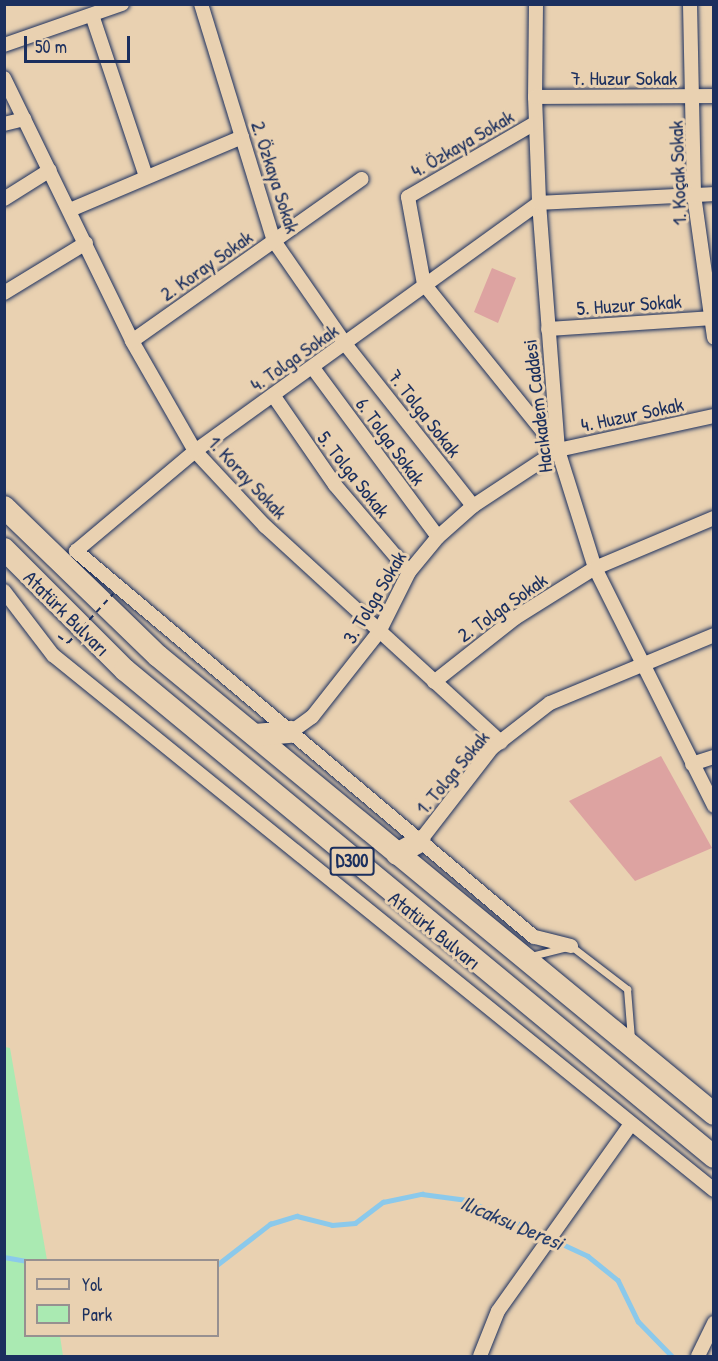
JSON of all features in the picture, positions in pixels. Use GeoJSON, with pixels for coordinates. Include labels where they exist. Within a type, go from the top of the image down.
{"type":"FeatureCollection","features":[{"type":"Feature","properties":{"kind":"highway","name":"Atatürk Bulvarı"},"geometry":{"type":"LineString","coordinates":[[4,507],[158,656],[714,1114]]}},
{"type":"Feature","properties":{"kind":"highway","name":"Atatürk Bulvarı"},"geometry":{"type":"LineString","coordinates":[[4,549],[125,670],[714,1157]]}},
{"type":"Feature","properties":{"kind":"highway"},"geometry":{"type":"LineString","coordinates":[[54,557],[76,551]]}},
{"type":"Feature","properties":{"kind":"highway"},"geometry":{"type":"LineString","coordinates":[[255,735],[291,732]]}},
{"type":"Feature","properties":{"kind":"highway"},"geometry":{"type":"LineString","coordinates":[[397,854],[420,841]]}},
{"type":"Feature","properties":{"kind":"street"},"geometry":{"type":"LineString","coordinates":[[4,45],[123,4]]}},
{"type":"Feature","properties":{"kind":"street","name":"2. Özkaya Sokak"},"geometry":{"type":"LineString","coordinates":[[201,4],[274,241],[346,345]]}},
{"type":"Feature","properties":{"kind":"street","name":"Hacıkadem Caddesi"},"geometry":{"type":"LineString","coordinates":[[536,4],[535,97],[539,203],[558,450],[595,568],[714,806]]}},
{"type":"Feature","properties":{"kind":"street","name":"1. Koçak Sokak"},"geometry":{"type":"LineString","coordinates":[[690,4],[694,96],[694,195],[714,338]]}},
{"type":"Feature","properties":{"kind":"street"},"geometry":{"type":"LineString","coordinates":[[92,15],[146,176]]}},
{"type":"Feature","properties":{"kind":"street","name":"1. Koray Sokak"},"geometry":{"type":"LineString","coordinates":[[4,78],[132,341],[195,451],[265,526],[501,742]]}},
{"type":"Feature","properties":{"kind":"street","name":"7. Huzur Sokak"},"geometry":{"type":"LineString","coordinates":[[535,97],[714,96]]}},
{"type":"Feature","properties":{"kind":"street"},"geometry":{"type":"LineString","coordinates":[[4,124],[24,119]]}},
{"type":"Feature","properties":{"kind":"street","name":"4. Özkaya Sokak"},"geometry":{"type":"LineString","coordinates":[[424,284],[408,197],[536,123]]}},
{"type":"Feature","properties":{"kind":"street"},"geometry":{"type":"LineString","coordinates":[[70,210],[242,137]]}},
{"type":"Feature","properties":{"kind":"street"},"geometry":{"type":"LineString","coordinates":[[4,199],[50,170]]}},
{"type":"Feature","properties":{"kind":"street","name":"2. Koray Sokak"},"geometry":{"type":"LineString","coordinates":[[132,341],[362,179]]}},
{"type":"Feature","properties":{"kind":"street"},"geometry":{"type":"LineString","coordinates":[[539,203],[714,194]]}},
{"type":"Feature","properties":{"kind":"street","name":"4. Tolga Sokak"},"geometry":{"type":"LineString","coordinates":[[76,551],[195,451],[346,345],[424,284],[539,203]]}},
{"type":"Feature","properties":{"kind":"street"},"geometry":{"type":"LineString","coordinates":[[4,292],[86,243]]}},
{"type":"Feature","properties":{"kind":"street"},"geometry":{"type":"LineString","coordinates":[[424,284],[558,450]]}},
{"type":"Feature","properties":{"kind":"street","name":"5. Huzur Sokak"},"geometry":{"type":"LineString","coordinates":[[548,329],[711,318]]}},
{"type":"Feature","properties":{"kind":"street","name":"7. Tolga Sokak"},"geometry":{"type":"LineString","coordinates":[[346,345],[473,506]]}},
{"type":"Feature","properties":{"kind":"street","name":"6. Tolga Sokak"},"geometry":{"type":"LineString","coordinates":[[313,368],[438,537]]}},
{"type":"Feature","properties":{"kind":"street","name":"5. Tolga Sokak"},"geometry":{"type":"LineString","coordinates":[[273,395],[335,484],[409,572]]}},
{"type":"Feature","properties":{"kind":"street","name":"4. Huzur Sokak"},"geometry":{"type":"LineString","coordinates":[[558,450],[714,416]]}},
{"type":"Feature","properties":{"kind":"street","name":"3. Tolga Sokak"},"geometry":{"type":"LineString","coordinates":[[291,732],[312,717],[379,632],[409,572],[438,537],[473,506],[558,450]]}},
{"type":"Feature","properties":{"kind":"street","name":"2. Tolga Sokak"},"geometry":{"type":"LineString","coordinates":[[434,682],[515,618],[595,568],[714,518]]}},
{"type":"Feature","properties":{"kind":"street"},"geometry":{"type":"LineString","coordinates":[[76,551],[534,937],[571,946]]}},
{"type":"Feature","properties":{"kind":"street"},"geometry":{"type":"LineString","coordinates":[[4,591],[53,655],[714,1190]]}},
{"type":"Feature","properties":{"kind":"street","name":"1. Tolga Sokak"},"geometry":{"type":"LineString","coordinates":[[420,841],[501,742],[550,703],[714,635]]}},
{"type":"Feature","properties":{"kind":"street"},"geometry":{"type":"LineString","coordinates":[[692,764],[714,757]]}},
{"type":"Feature","properties":{"kind":"street"},"geometry":{"type":"LineString","coordinates":[[480,1356],[498,1311],[631,1124]]}},
{"type":"Feature","properties":{"kind":"street"},"geometry":{"type":"LineString","coordinates":[[698,1356],[714,1323]]}},
{"type":"Feature","properties":{"kind":"lane"},"geometry":{"type":"LineString","coordinates":[[523,958],[571,946],[627,989],[632,1048]]}},
{"type":"Feature","properties":{"kind":"path"},"geometry":{"type":"LineString","coordinates":[[68,643],[113,594]]}},
{"type":"Feature","properties":{"kind":"green space"},"geometry":{"type":"Polygon","coordinates":[[[5,1047],[10,1048],[47,1259],[24,1259],[24,1337],[60,1337],[63,1356],[5,1356],[5,1047]]]}},
{"type":"Feature","properties":{"kind":"building"},"geometry":{"type":"Polygon","coordinates":[[[492,268],[516,278],[498,323],[474,312],[492,268]]]}},
{"type":"Feature","properties":{"kind":"building"},"geometry":{"type":"Polygon","coordinates":[[[661,756],[712,848],[635,881],[569,801],[661,756]]]}},
{"type":"Feature","properties":{"kind":"waterway","name":"Ilıcaksu Deresi"},"geometry":{"type":"LineString","coordinates":[[219,1263],[270,1224],[297,1216],[332,1225],[355,1223],[383,1202],[422,1194],[467,1200],[588,1256],[618,1280],[638,1321],[672,1356]]}},
{"type":"Feature","properties":{"kind":"waterway","name":"Ilıcaksu Deresi"},"geometry":{"type":"LineString","coordinates":[[4,1257],[24,1261]]}}]}
